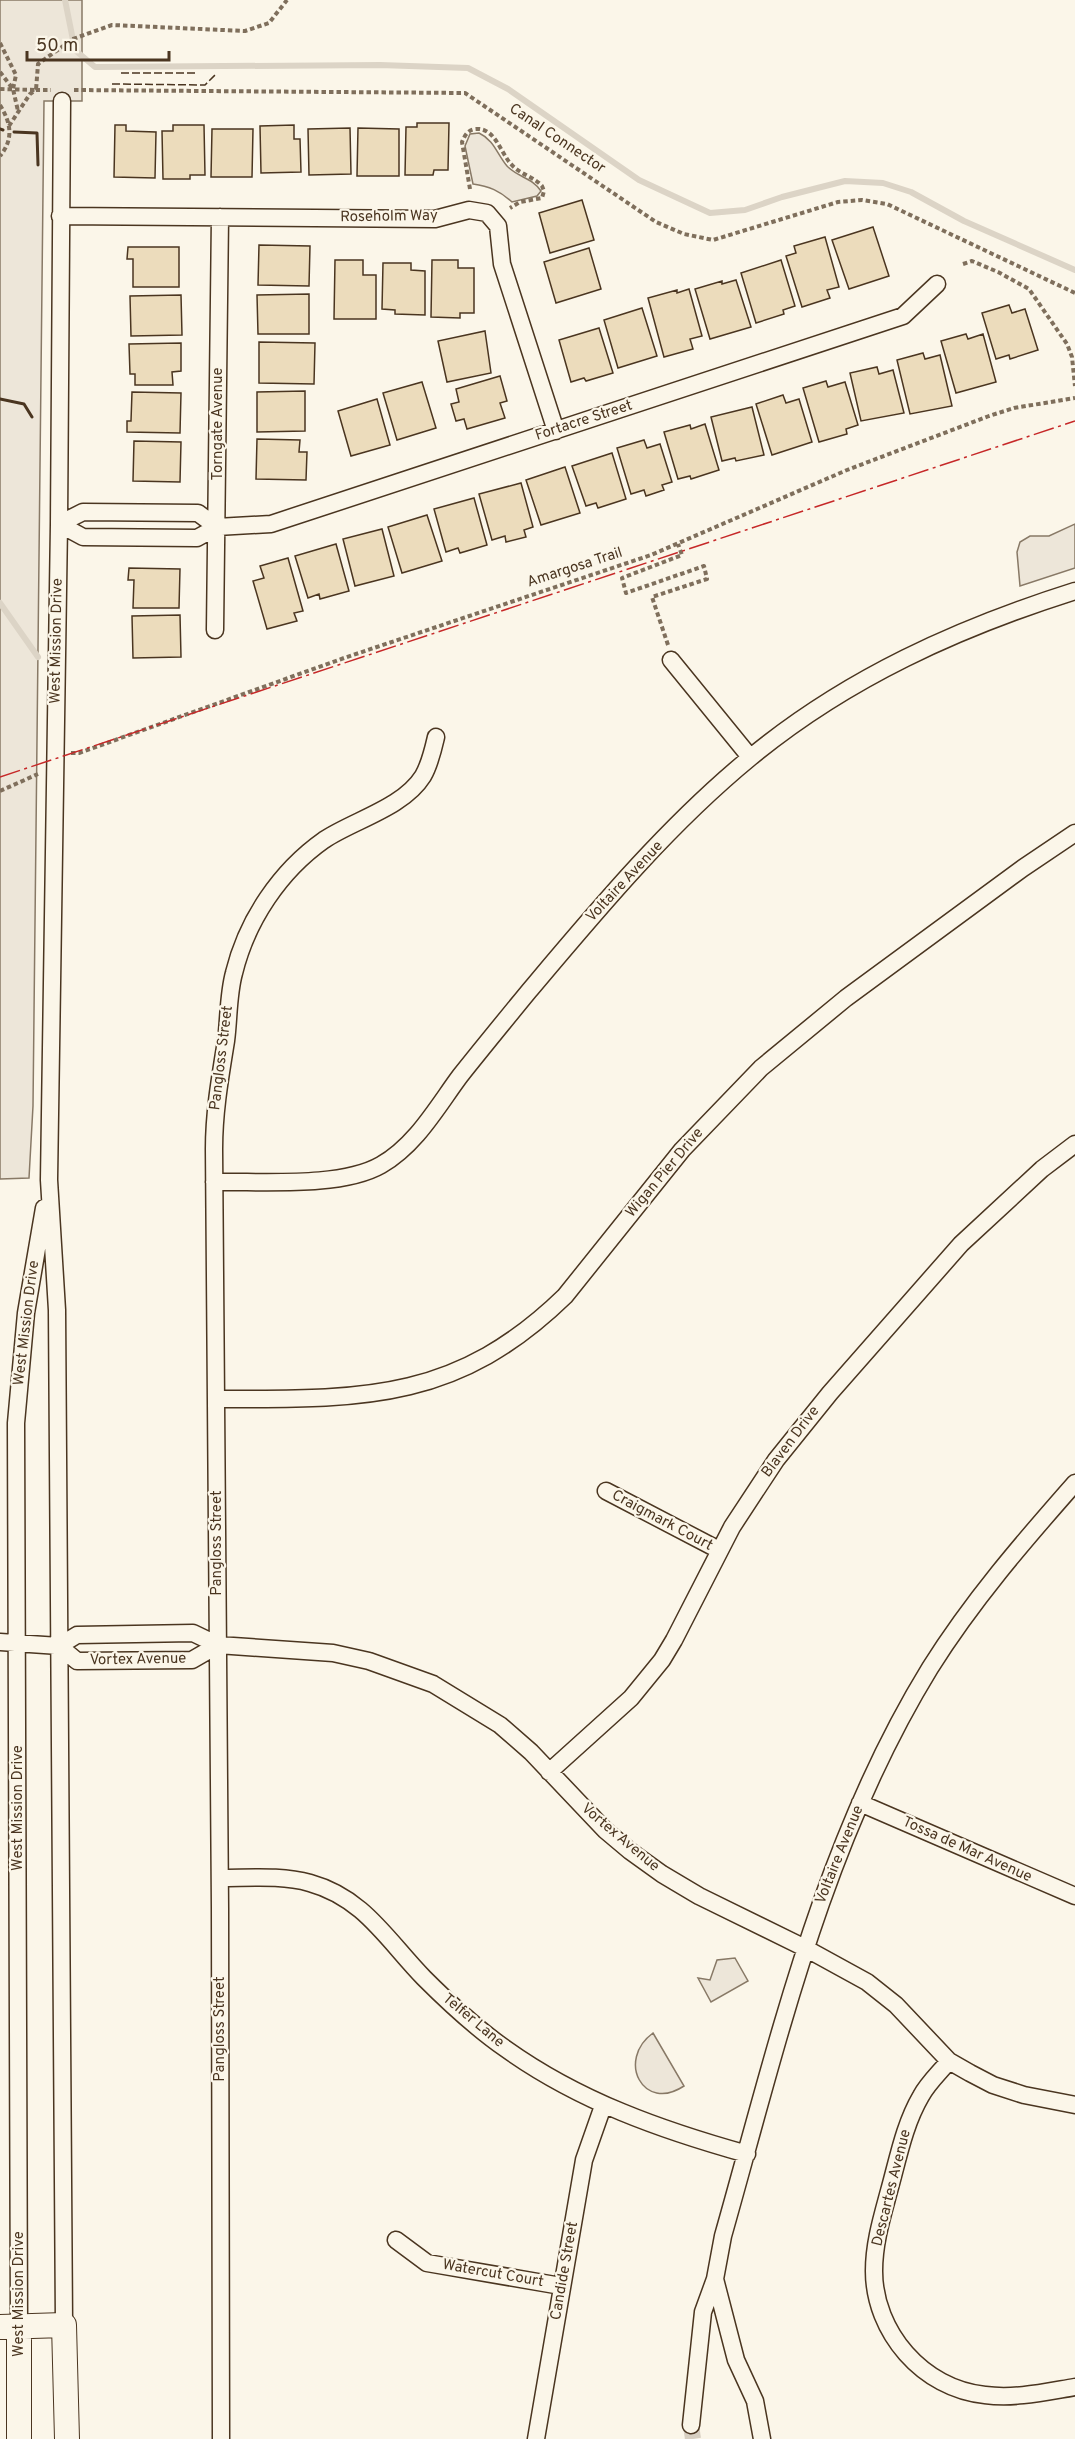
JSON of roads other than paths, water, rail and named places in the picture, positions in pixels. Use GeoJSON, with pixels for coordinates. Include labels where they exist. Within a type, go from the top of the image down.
{"type":"FeatureCollection","features":[{"type":"Feature","properties":{"kind":"street","name":"West Mission Drive"},"geometry":{"type":"LineString","coordinates":[[63,94],[49,1180],[57,1310],[63,2325],[67,2439]]}},
{"type":"Feature","properties":{"kind":"street","name":"Roseholm Way"},"geometry":{"type":"LineString","coordinates":[[60,216],[435,219],[470,210],[487,213],[498,226],[502,264],[556,431]]}},
{"type":"Feature","properties":{"kind":"street","name":"Torngate Avenue"},"geometry":{"type":"LineString","coordinates":[[214,630],[220,217]]}},
{"type":"Feature","properties":{"kind":"street","name":"Fortacre Street"},"geometry":{"type":"LineString","coordinates":[[59,524],[83,537],[197,538],[217,527],[271,524],[903,316],[937,284]]}},
{"type":"Feature","properties":{"kind":"street"},"geometry":{"type":"LineString","coordinates":[[59,524],[83,512],[198,513],[217,527]]}},
{"type":"Feature","properties":{"kind":"street","name":"Voltaire Avenue"},"geometry":{"type":"LineString","coordinates":[[214,1182],[336,1180],[360,1175],[398,1155],[417,1134],[510,1014],[578,933],[674,829],[750,758],[795,723],[906,657],[998,617],[1075,591]]}},
{"type":"Feature","properties":{"kind":"street"},"geometry":{"type":"LineString","coordinates":[[670,654],[750,758]]}},
{"type":"Feature","properties":{"kind":"street","name":"Pangloss Street"},"geometry":{"type":"LineString","coordinates":[[221,2439],[220,1878],[214,1115],[233,973],[243,942],[256,914],[300,860],[325,840],[393,803],[422,778],[430,762],[436,737]]}},
{"type":"Feature","properties":{"kind":"street","name":"Wigan Pier Drive"},"geometry":{"type":"LineString","coordinates":[[216,1399],[330,1398],[385,1393],[437,1379],[460,1370],[511,1341],[566,1296],[682,1150],[761,1068],[846,998],[1023,868],[1075,833]]}},
{"type":"Feature","properties":{"kind":"street","name":"Blaven Drive"},"geometry":{"type":"LineString","coordinates":[[549,1772],[609,1719],[648,1678],[674,1640],[719,1550],[776,1460],[830,1393],[930,1277],[992,1214],[1042,1169],[1075,1144]]}},
{"type":"Feature","properties":{"kind":"street","name":"West Mission Drive"},"geometry":{"type":"LineString","coordinates":[[19,2439],[10,2327],[18,1642],[16,1423],[26,1313],[49,1180]]}},
{"type":"Feature","properties":{"kind":"street","name":"Voltaire Avenue"},"geometry":{"type":"LineString","coordinates":[[691,2425],[703,2312],[715,2279],[723,2236],[805,1947],[860,1803],[897,1728],[958,1625],[987,1586],[1075,1483]]}},
{"type":"Feature","properties":{"kind":"street","name":"Craigmark Court"},"geometry":{"type":"LineString","coordinates":[[606,1491],[719,1550]]}},
{"type":"Feature","properties":{"kind":"street","name":"Vortex Avenue"},"geometry":{"type":"LineString","coordinates":[[59,1646],[77,1635],[193,1633],[218,1645],[333,1653],[402,1672],[443,1690],[484,1715],[525,1746],[605,1830],[662,1874],[699,1896],[805,1947],[867,1982],[896,2005],[949,2061],[993,2085],[1024,2095],[1075,2105]]}},
{"type":"Feature","properties":{"kind":"street","name":"Vortex Avenue"},"geometry":{"type":"LineString","coordinates":[[0,1642],[59,1646],[77,1660],[192,1660],[218,1645]]}},
{"type":"Feature","properties":{"kind":"street","name":"Tossa de Mar Avenue"},"geometry":{"type":"LineString","coordinates":[[860,1803],[1075,1896]]}},
{"type":"Feature","properties":{"kind":"street","name":"Telfer Lane"},"geometry":{"type":"LineString","coordinates":[[220,1878],[289,1879],[310,1883],[346,1899],[364,1911],[423,1977],[449,2002],[498,2043],[533,2067],[603,2106],[683,2137],[747,2154]]}},
{"type":"Feature","properties":{"kind":"street","name":"Descartes Avenue"},"geometry":{"type":"LineString","coordinates":[[949,2061],[922,2094],[910,2117],[876,2244],[874,2271],[877,2297],[885,2324],[900,2347],[918,2365],[938,2379],[959,2389],[1000,2397],[1075,2387]]}},
{"type":"Feature","properties":{"kind":"street","name":"Candide Street"},"geometry":{"type":"LineString","coordinates":[[536,2439],[584,2160],[603,2106]]}},
{"type":"Feature","properties":{"kind":"street","name":"Watercut Court"},"geometry":{"type":"LineString","coordinates":[[396,2240],[427,2263],[561,2286]]}},
{"type":"Feature","properties":{"kind":"street","name":"Voltaire Avenue"},"geometry":{"type":"LineString","coordinates":[[715,2279],[736,2360],[755,2401],[762,2439]]}},
{"type":"Feature","properties":{"kind":"street"},"geometry":{"type":"LineString","coordinates":[[10,2327],[63,2325]]}},
{"type":"Feature","properties":{"kind":"waterway"},"geometry":{"type":"LineString","coordinates":[[65,0],[75,50],[95,67],[380,65],[468,68],[508,89],[639,180],[710,213],[745,210],[782,197],[845,181],[883,183],[911,192],[964,221],[1075,270]]}},
{"type":"Feature","properties":{"kind":"waterway"},"geometry":{"type":"LineString","coordinates":[[0,603],[38,657]]}},
{"type":"Feature","properties":{"kind":"tunnel"},"geometry":{"type":"LineString","coordinates":[[691,2425],[693,2439]]}}]}
